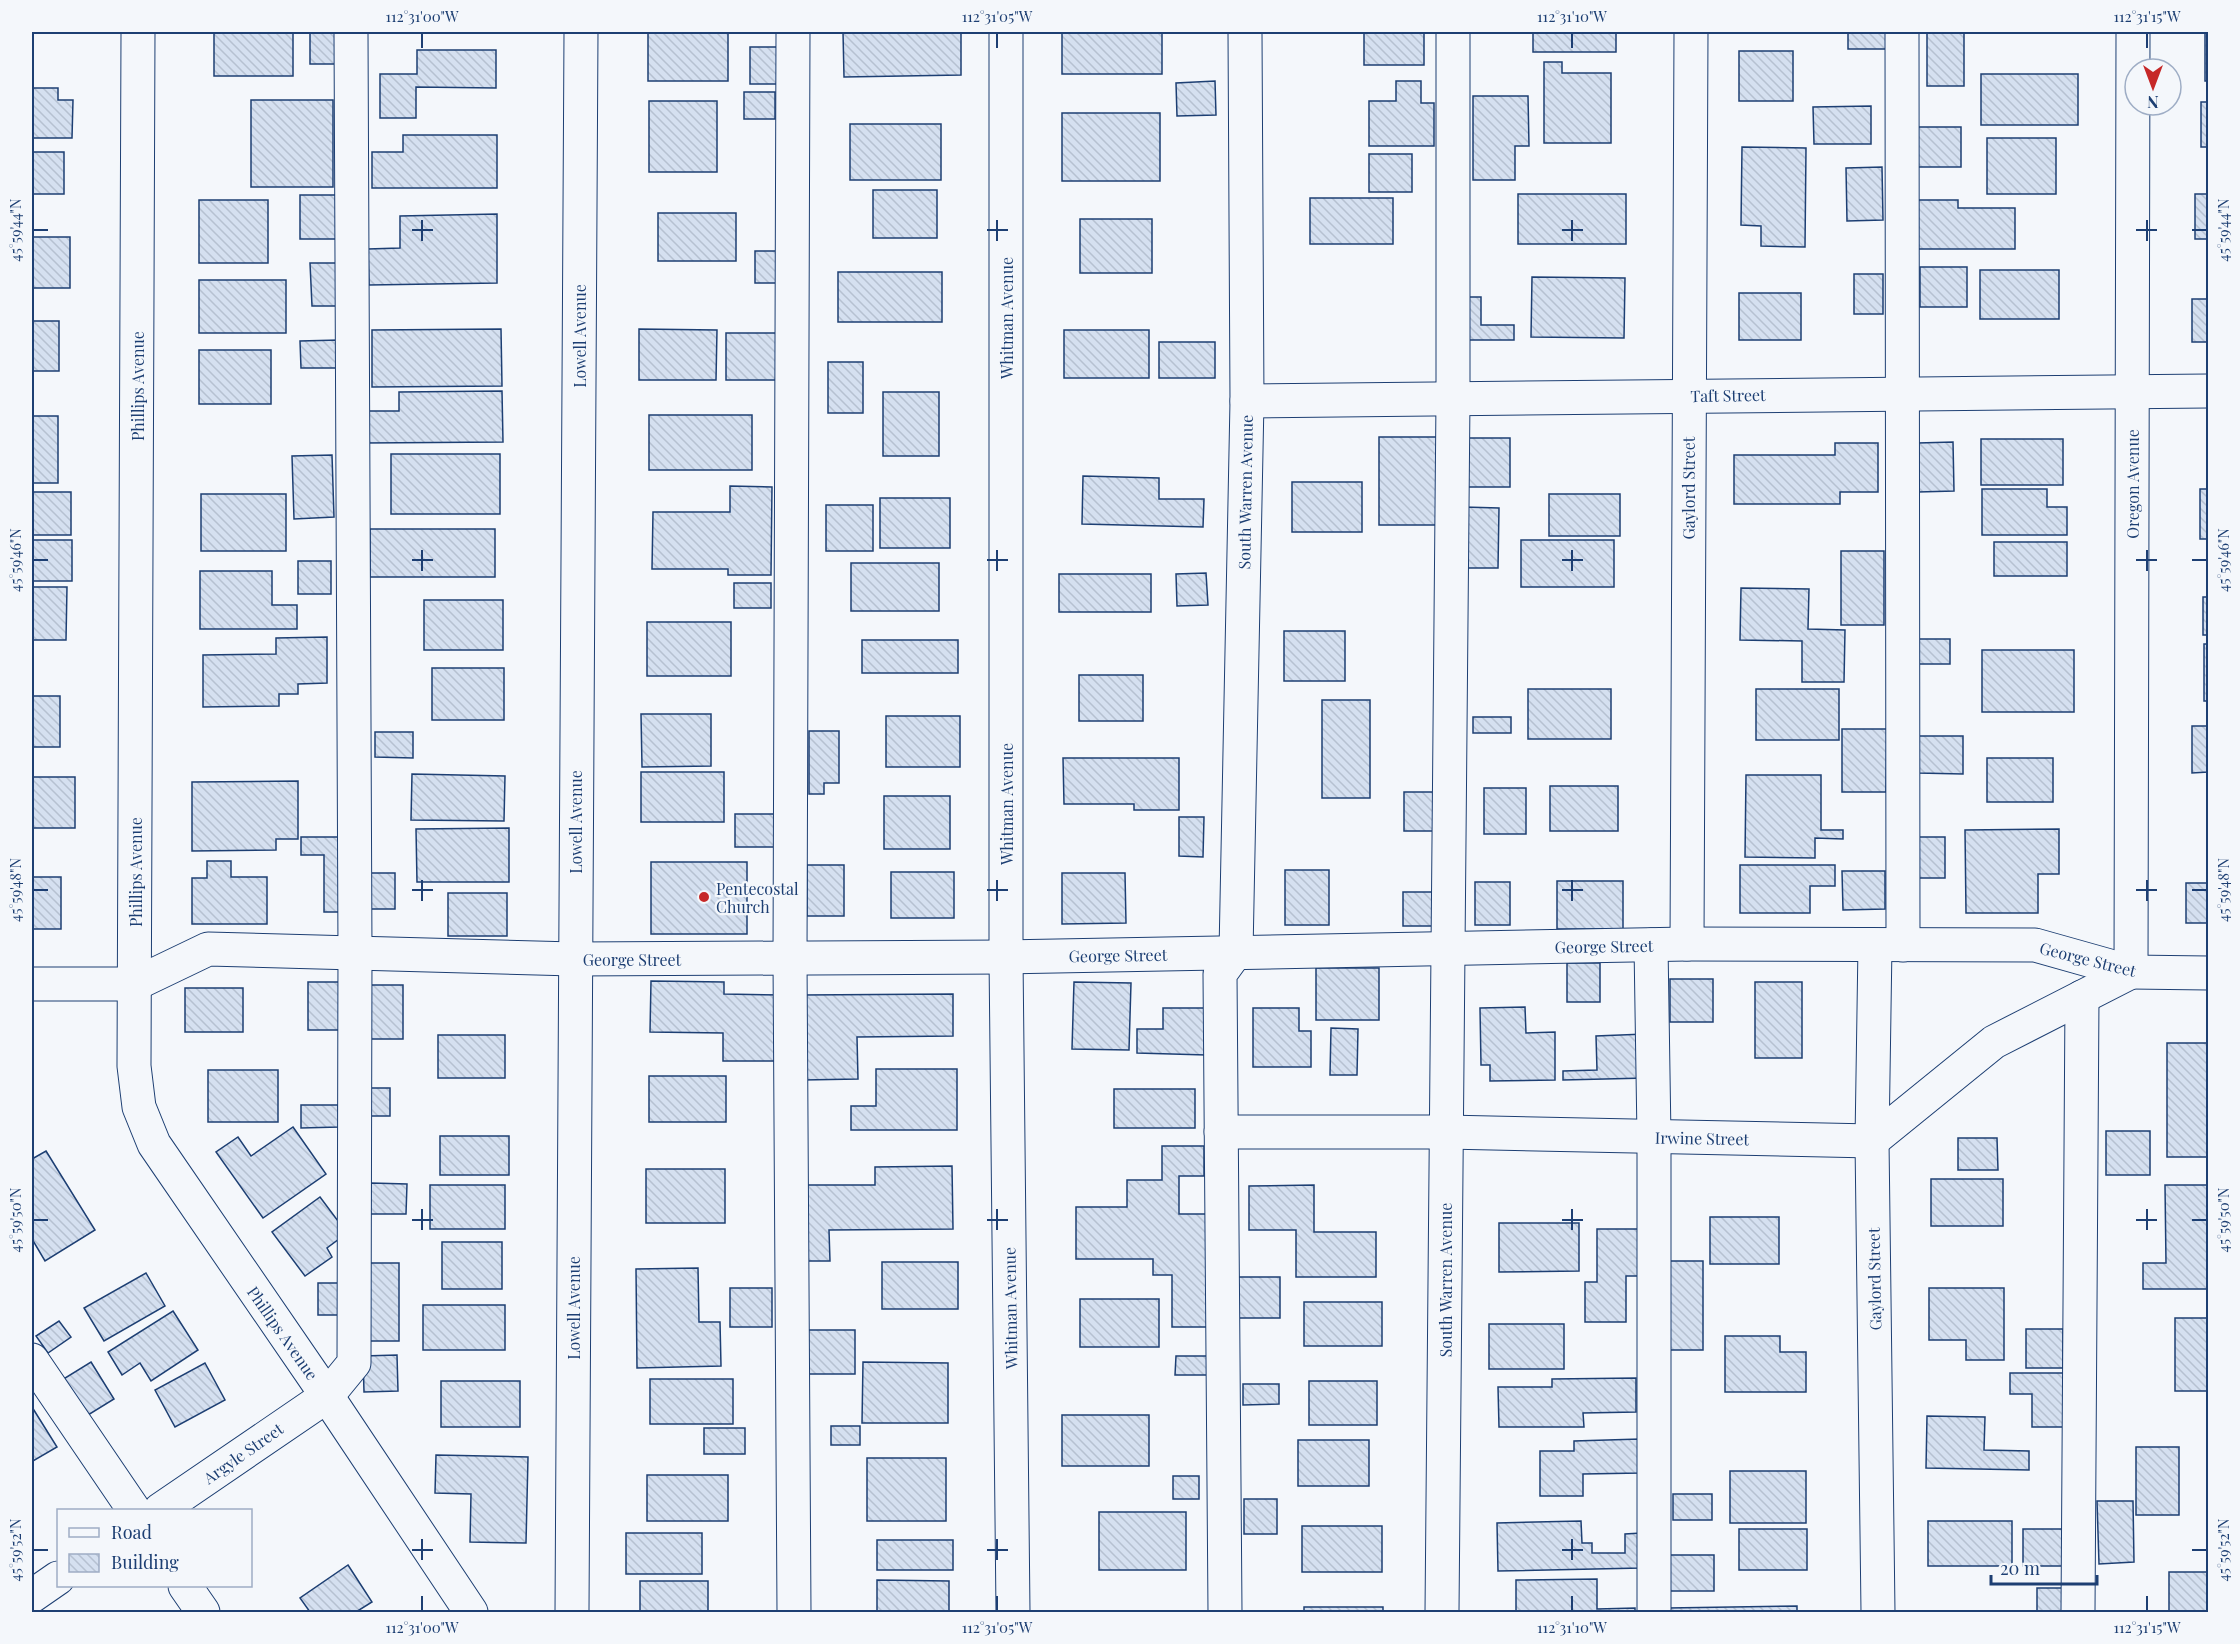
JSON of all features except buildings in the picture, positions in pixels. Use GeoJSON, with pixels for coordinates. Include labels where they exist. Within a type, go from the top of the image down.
{"type":"FeatureCollection","features":[{"type":"Feature","properties":{"kind":"street","name":"Phillips Avenue"},"geometry":{"type":"LineString","coordinates":[[138,32],[134,1066],[140,1107],[154,1144],[327,1396],[471,1612]]}},
{"type":"Feature","properties":{"kind":"street","name":"Argyle Street"},"geometry":{"type":"LineString","coordinates":[[161,1509],[327,1396],[354,1363],[355,953],[351,32]]}},
{"type":"Feature","properties":{"kind":"street","name":"Lowell Avenue"},"geometry":{"type":"LineString","coordinates":[[572,1612],[581,32]]}},
{"type":"Feature","properties":{"kind":"street"},"geometry":{"type":"LineString","coordinates":[[793,32],[790,958],[794,1612]]}},
{"type":"Feature","properties":{"kind":"street","name":"Whitman Avenue"},"geometry":{"type":"LineString","coordinates":[[1006,32],[1006,957],[1013,1612]]}},
{"type":"Feature","properties":{"kind":"street","name":"South Warren Avenue"},"geometry":{"type":"LineString","coordinates":[[1236,952],[1247,402],[1245,32]]}},
{"type":"Feature","properties":{"kind":"street","name":"South Warren Avenue"},"geometry":{"type":"LineString","coordinates":[[1442,1612],[1453,399],[1453,32]]}},
{"type":"Feature","properties":{"kind":"street","name":"Gaylord Street"},"geometry":{"type":"LineString","coordinates":[[1687,944],[1691,32]]}},
{"type":"Feature","properties":{"kind":"street","name":"Gaylord Street"},"geometry":{"type":"LineString","coordinates":[[1878,1612],[1872,1141],[1889,945],[1904,393],[1902,32]]}},
{"type":"Feature","properties":{"kind":"street","name":"Oregon Avenue"},"geometry":{"type":"LineString","coordinates":[[2131,972],[2133,32]]}},
{"type":"Feature","properties":{"kind":"street","name":"Taft Street"},"geometry":{"type":"LineString","coordinates":[[1247,402],[2208,391]]}},
{"type":"Feature","properties":{"kind":"street","name":"George Street"},"geometry":{"type":"LineString","coordinates":[[32,984],[135,984],[208,949],[574,959],[1006,957],[1687,944],[2034,945],[2131,972],[2208,973]]}},
{"type":"Feature","properties":{"kind":"street"},"geometry":{"type":"LineString","coordinates":[[1651,945],[1654,1137],[1654,1612]]}},
{"type":"Feature","properties":{"kind":"street"},"geometry":{"type":"LineString","coordinates":[[1226,1612],[1220,974],[1236,952]]}},
{"type":"Feature","properties":{"kind":"street"},"geometry":{"type":"LineString","coordinates":[[1872,1141],[1994,1042],[2131,972]]}},
{"type":"Feature","properties":{"kind":"street"},"geometry":{"type":"LineString","coordinates":[[2078,1612],[2082,997]]}},
{"type":"Feature","properties":{"kind":"street","name":"Irwine Street"},"geometry":{"type":"LineString","coordinates":[[1221,1132],[1446,1132],[1872,1141]]}},
{"type":"Feature","properties":{"kind":"street"},"geometry":{"type":"LineString","coordinates":[[32,1360],[134,1509]]}},
{"type":"Feature","properties":{"kind":"street"},"geometry":{"type":"LineString","coordinates":[[32,1596],[57,1579]]}},
{"type":"Feature","properties":{"kind":"street"},"geometry":{"type":"LineString","coordinates":[[186,1587],[203,1612]]}},
{"type":"Feature","properties":{"kind":"place","name":"Pentecostal Church"},"geometry":{"type":"Point","coordinates":[704,897]}}]}
